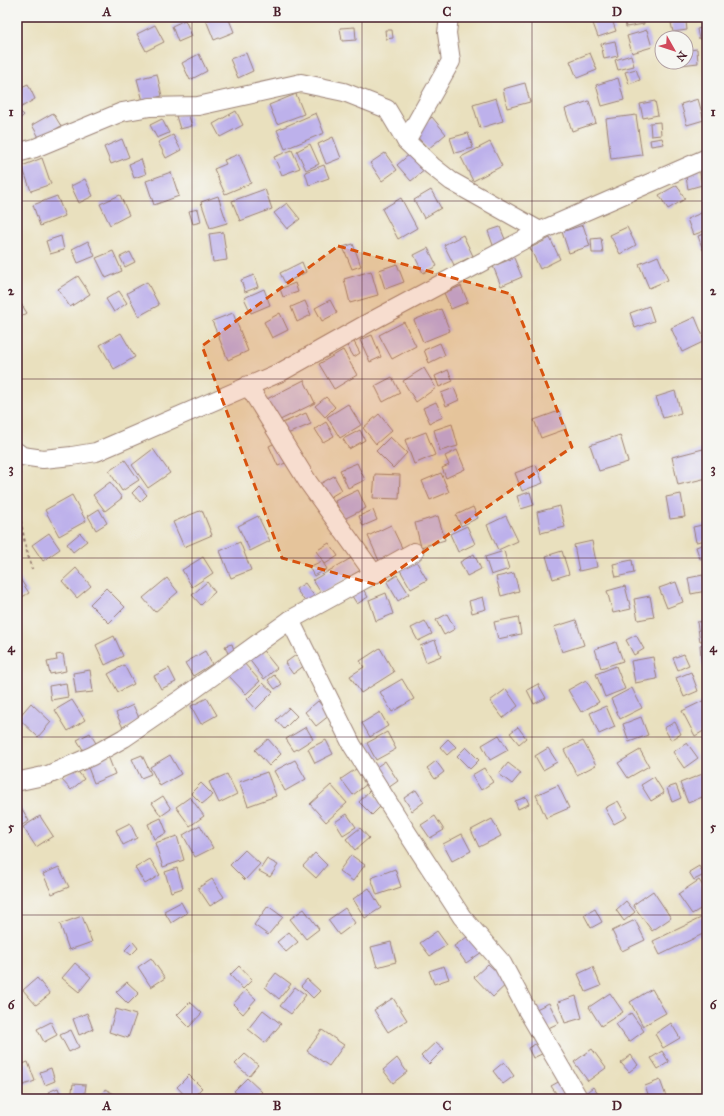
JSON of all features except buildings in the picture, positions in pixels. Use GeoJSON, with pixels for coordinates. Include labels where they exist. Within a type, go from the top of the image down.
{"type":"FeatureCollection","features":[{"type":"Feature","properties":{"kind":"street"},"geometry":{"type":"LineString","coordinates":[[406,141],[451,61],[447,33],[449,17]]}},
{"type":"Feature","properties":{"kind":"street"},"geometry":{"type":"LineString","coordinates":[[17,153],[35,148],[122,112],[150,107],[198,106],[300,83],[344,92],[387,109],[406,141],[432,166],[451,181],[540,231]]}},
{"type":"Feature","properties":{"kind":"street"},"geometry":{"type":"LineString","coordinates":[[20,454],[43,458],[96,452],[281,372],[540,231],[707,158]]}},
{"type":"Feature","properties":{"kind":"street"},"geometry":{"type":"LineString","coordinates":[[248,385],[308,482],[374,574]]}},
{"type":"Feature","properties":{"kind":"street"},"geometry":{"type":"LineString","coordinates":[[17,780],[20,781],[48,775],[92,756],[124,738],[181,699],[290,620],[414,552]]}},
{"type":"Feature","properties":{"kind":"street"},"geometry":{"type":"LineString","coordinates":[[290,620],[352,745],[462,918],[502,963],[527,1010],[579,1099]]}},
{"type":"Feature","properties":{"kind":"path"},"geometry":{"type":"LineString","coordinates":[[20,454],[17,489],[20,515],[32,569]]}},
{"type":"Feature","properties":{"kind":"highlighted area"},"geometry":{"type":"Polygon","coordinates":[[[338,246],[511,294],[572,447],[377,585],[282,558],[202,346],[338,246]]]}}]}
